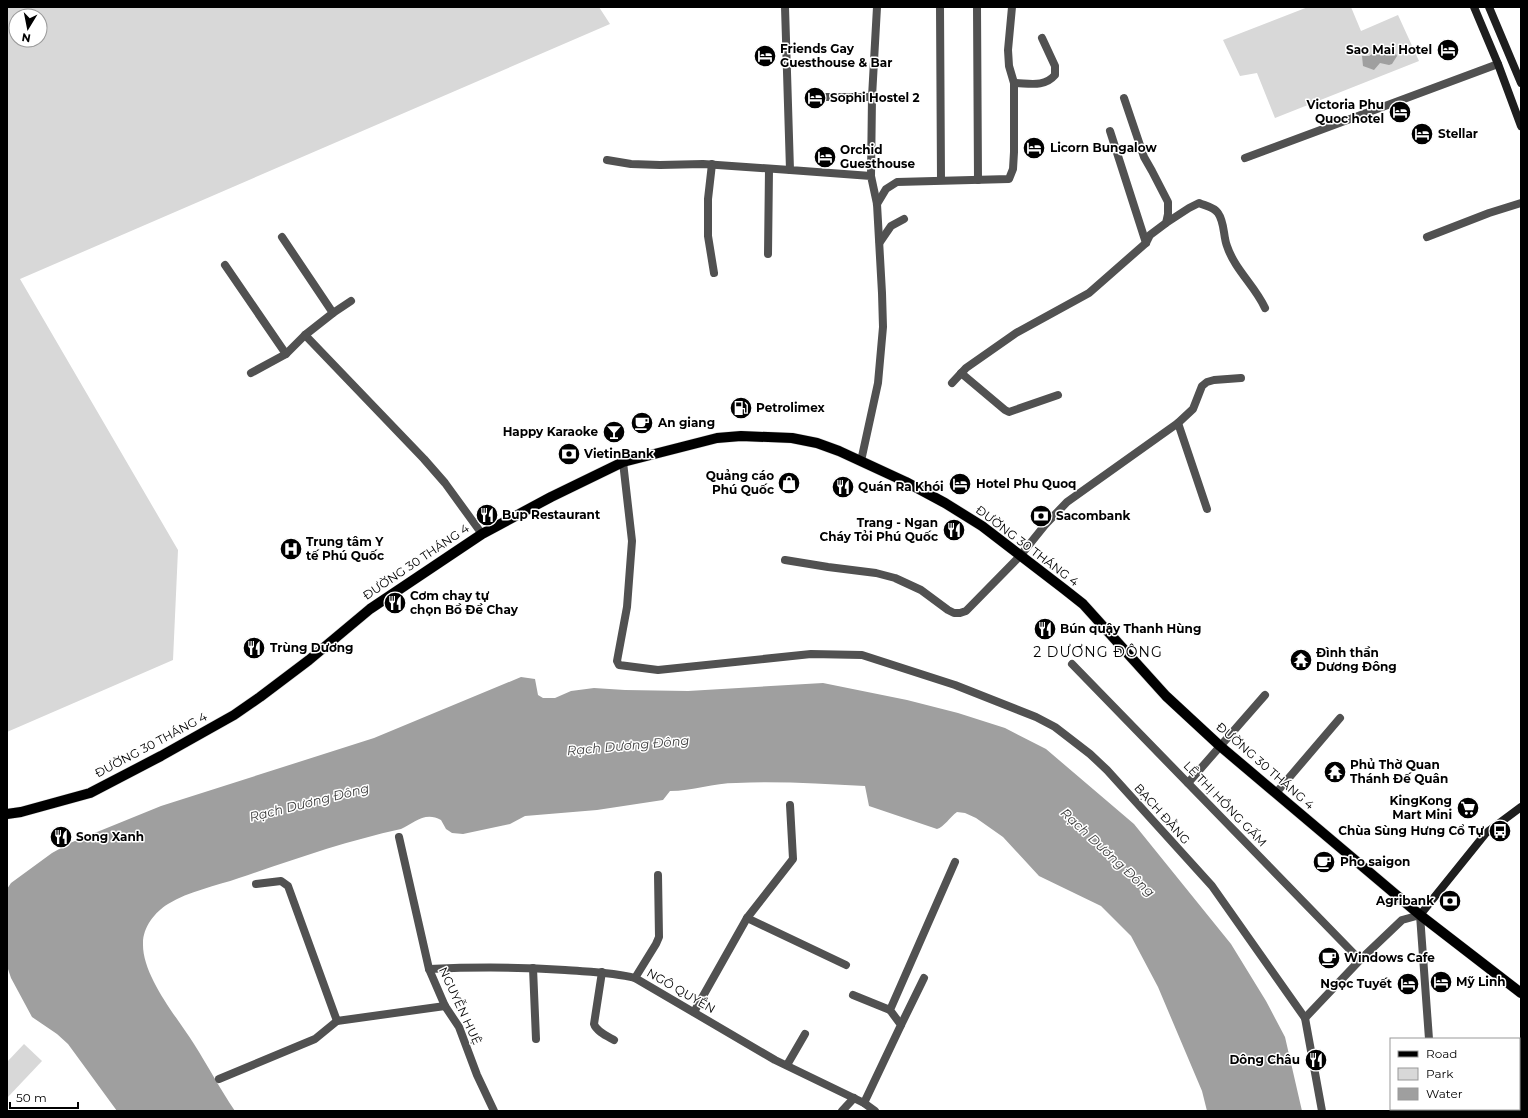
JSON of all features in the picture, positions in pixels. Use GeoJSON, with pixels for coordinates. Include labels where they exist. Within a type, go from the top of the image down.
{"type":"FeatureCollection","features":[{"type":"Feature","properties":{"kind":"main road"},"geometry":{"type":"LineString","coordinates":[[1474,7],[1498,64],[1521,126]]}},
{"type":"Feature","properties":{"kind":"main road"},"geometry":{"type":"LineString","coordinates":[[1489,7],[1519,74],[1521,83]]}},
{"type":"Feature","properties":{"kind":"main road"},"geometry":{"type":"LineString","coordinates":[[1503,79],[1519,74]]}},
{"type":"Feature","properties":{"kind":"main road","name":"ĐƯỜNG 30 THÁNG 4"},"geometry":{"type":"LineString","coordinates":[[7,814],[21,812],[90,793],[161,756],[234,715],[309,660],[370,609],[482,534],[551,497],[623,462],[717,438],[741,436],[805,440],[828,446],[861,461],[906,482],[945,504],[982,526],[1083,604],[1151,680],[1220,746],[1420,915],[1521,993]]}},
{"type":"Feature","properties":{"kind":"main road"},"geometry":{"type":"LineString","coordinates":[[1420,915],[1486,834],[1521,807]]}},
{"type":"Feature","properties":{"kind":"street"},"geometry":{"type":"LineString","coordinates":[[785,7],[790,170]]}},
{"type":"Feature","properties":{"kind":"street"},"geometry":{"type":"LineString","coordinates":[[861,461],[879,376],[883,327],[877,204],[871,176],[872,97],[877,7]]}},
{"type":"Feature","properties":{"kind":"street"},"geometry":{"type":"LineString","coordinates":[[940,7],[941,180]]}},
{"type":"Feature","properties":{"kind":"street"},"geometry":{"type":"LineString","coordinates":[[977,7],[978,180]]}},
{"type":"Feature","properties":{"kind":"street"},"geometry":{"type":"LineString","coordinates":[[877,204],[886,189],[897,182],[1009,179],[1013,170],[1014,83],[1009,66],[1008,50],[1012,7]]}},
{"type":"Feature","properties":{"kind":"street"},"geometry":{"type":"LineString","coordinates":[[1014,83],[1046,83],[1054,75],[1055,66],[1042,38]]}},
{"type":"Feature","properties":{"kind":"street"},"geometry":{"type":"LineString","coordinates":[[1245,158],[1498,64]]}},
{"type":"Feature","properties":{"kind":"street"},"geometry":{"type":"LineString","coordinates":[[824,97],[872,97]]}},
{"type":"Feature","properties":{"kind":"street"},"geometry":{"type":"LineString","coordinates":[[1124,98],[1144,158],[1168,202],[1166,223]]}},
{"type":"Feature","properties":{"kind":"street"},"geometry":{"type":"LineString","coordinates":[[1110,131],[1146,243]]}},
{"type":"Feature","properties":{"kind":"street"},"geometry":{"type":"LineString","coordinates":[[607,160],[631,164],[712,164],[871,176]]}},
{"type":"Feature","properties":{"kind":"street"},"geometry":{"type":"LineString","coordinates":[[712,164],[708,200],[708,236],[714,273]]}},
{"type":"Feature","properties":{"kind":"street"},"geometry":{"type":"LineString","coordinates":[[768,254],[769,168]]}},
{"type":"Feature","properties":{"kind":"street"},"geometry":{"type":"LineString","coordinates":[[952,383],[961,373],[990,350],[1016,333],[1089,293],[1146,243],[1150,235],[1166,223],[1199,203],[1212,208],[1219,214],[1225,229],[1226,244],[1231,257],[1240,272],[1260,297],[1264,308]]}},
{"type":"Feature","properties":{"kind":"street"},"geometry":{"type":"LineString","coordinates":[[1427,237],[1489,213],[1521,203]]}},
{"type":"Feature","properties":{"kind":"street"},"geometry":{"type":"LineString","coordinates":[[880,242],[891,226],[904,219]]}},
{"type":"Feature","properties":{"kind":"street"},"geometry":{"type":"LineString","coordinates":[[282,237],[332,313]]}},
{"type":"Feature","properties":{"kind":"street"},"geometry":{"type":"LineString","coordinates":[[225,265],[286,354]]}},
{"type":"Feature","properties":{"kind":"street"},"geometry":{"type":"LineString","coordinates":[[251,373],[286,354],[305,335],[332,313],[351,301]]}},
{"type":"Feature","properties":{"kind":"street"},"geometry":{"type":"LineString","coordinates":[[305,335],[424,459],[445,483],[482,534]]}},
{"type":"Feature","properties":{"kind":"street"},"geometry":{"type":"LineString","coordinates":[[961,373],[1009,412],[1058,395]]}},
{"type":"Feature","properties":{"kind":"street"},"geometry":{"type":"LineString","coordinates":[[785,560],[876,573],[895,578],[921,590],[954,613],[966,611],[1020,556],[1045,525],[1068,502],[1178,423],[1193,409],[1202,386],[1207,382],[1214,380],[1241,378]]}},
{"type":"Feature","properties":{"kind":"street"},"geometry":{"type":"LineString","coordinates":[[1178,423],[1207,509]]}},
{"type":"Feature","properties":{"kind":"street","name":"BẠCH ĐẰNG"},"geometry":{"type":"LineString","coordinates":[[623,462],[632,541],[627,607],[618,662],[619,665],[658,670],[811,654],[862,655],[955,685],[1036,718],[1054,727],[1090,754],[1212,886],[1305,1018],[1322,1111]]}},
{"type":"Feature","properties":{"kind":"street","name":"LÊ THỊ HỒNG GẤM"},"geometry":{"type":"LineString","coordinates":[[1072,664],[1360,960]]}},
{"type":"Feature","properties":{"kind":"street"},"geometry":{"type":"LineString","coordinates":[[1188,783],[1265,694]]}},
{"type":"Feature","properties":{"kind":"street"},"geometry":{"type":"LineString","coordinates":[[1276,793],[1340,718]]}},
{"type":"Feature","properties":{"kind":"street"},"geometry":{"type":"LineString","coordinates":[[694,1012],[747,918],[793,859],[790,805]]}},
{"type":"Feature","properties":{"kind":"street","name":"NGUYỄN HUỆ"},"geometry":{"type":"LineString","coordinates":[[399,837],[430,969],[445,1006],[459,1027],[477,1075],[494,1111]]}},
{"type":"Feature","properties":{"kind":"street"},"geometry":{"type":"LineString","coordinates":[[890,1010],[955,862]]}},
{"type":"Feature","properties":{"kind":"street"},"geometry":{"type":"LineString","coordinates":[[635,978],[659,937],[658,875]]}},
{"type":"Feature","properties":{"kind":"street"},"geometry":{"type":"LineString","coordinates":[[256,884],[281,881],[288,886],[337,1021]]}},
{"type":"Feature","properties":{"kind":"street"},"geometry":{"type":"LineString","coordinates":[[1305,1018],[1360,960],[1402,920],[1420,915],[1429,1038]]}},
{"type":"Feature","properties":{"kind":"street"},"geometry":{"type":"LineString","coordinates":[[747,918],[846,965]]}},
{"type":"Feature","properties":{"kind":"street","name":"NGÔ QUYỀN"},"geometry":{"type":"LineString","coordinates":[[430,969],[461,967],[533,968],[602,972],[635,978],[775,1060],[864,1103],[874,1111]]}},
{"type":"Feature","properties":{"kind":"street"},"geometry":{"type":"LineString","coordinates":[[533,968],[536,1039]]}},
{"type":"Feature","properties":{"kind":"street"},"geometry":{"type":"LineString","coordinates":[[602,972],[594,1027],[614,1040]]}},
{"type":"Feature","properties":{"kind":"street"},"geometry":{"type":"LineString","coordinates":[[864,1103],[924,978]]}},
{"type":"Feature","properties":{"kind":"street"},"geometry":{"type":"LineString","coordinates":[[853,996],[890,1010],[901,1025]]}},
{"type":"Feature","properties":{"kind":"street"},"geometry":{"type":"LineString","coordinates":[[219,1079],[315,1040],[337,1021],[445,1006]]}},
{"type":"Feature","properties":{"kind":"street"},"geometry":{"type":"LineString","coordinates":[[787,1065],[805,1034]]}},
{"type":"Feature","properties":{"kind":"street"},"geometry":{"type":"LineString","coordinates":[[842,1111],[854,1098]]}},
{"type":"Feature","properties":{"kind":"green space"},"geometry":{"type":"Polygon","coordinates":[[[7,7],[599,7],[610,24],[20,279],[178,550],[173,660],[7,732],[7,7]]]}},
{"type":"Feature","properties":{"kind":"green space"},"geometry":{"type":"Polygon","coordinates":[[[1308,7],[1351,7],[1361,31],[1398,15],[1419,61],[1275,118],[1257,73],[1240,76],[1223,40],[1308,7]]]}},
{"type":"Feature","properties":{"kind":"green space"},"geometry":{"type":"Polygon","coordinates":[[[24,1044],[42,1061],[7,1098],[7,1062],[24,1044]]]}},
{"type":"Feature","properties":{"kind":"water"},"geometry":{"type":"Polygon","coordinates":[[[1383,47],[1392,49],[1395,52],[1397,56],[1392,64],[1389,65],[1380,63],[1374,70],[1363,66],[1362,56],[1369,56],[1383,47]]]}},
{"type":"Feature","properties":{"kind":"water","name":"Rạch Dương Đông"},"geometry":{"type":"Polygon","coordinates":[[[521,677],[535,679],[538,695],[543,698],[555,698],[571,691],[594,688],[688,691],[823,683],[907,700],[958,713],[1005,728],[1046,749],[1134,824],[1231,944],[1266,1001],[1285,1037],[1302,1111],[1207,1111],[1202,1091],[1158,987],[1131,936],[1101,906],[1039,876],[1003,837],[976,818],[965,813],[957,812],[937,829],[869,806],[865,786],[768,782],[720,784],[686,790],[670,791],[663,800],[597,810],[525,816],[510,824],[463,834],[452,833],[446,829],[441,820],[425,817],[401,829],[319,851],[176,899],[163,907],[147,926],[143,943],[144,956],[148,969],[162,996],[194,1044],[235,1111],[117,1111],[68,1044],[57,1034],[32,1017],[11,978],[7,966],[7,889],[11,883],[52,853],[70,843],[161,806],[374,738],[521,677]]]}},
{"type":"Feature","properties":{"kind":"place","name":"Sao Mai Hotel"},"geometry":{"type":"Point","coordinates":[1448,50]}},
{"type":"Feature","properties":{"kind":"place","name":"Friends Gay Guesthouse & Bar"},"geometry":{"type":"Point","coordinates":[765,56]}},
{"type":"Feature","properties":{"kind":"place","name":"Sophi Hostel 2"},"geometry":{"type":"Point","coordinates":[815,98]}},
{"type":"Feature","properties":{"kind":"place","name":"Victoria Phu Quoc hotel"},"geometry":{"type":"Point","coordinates":[1400,112]}},
{"type":"Feature","properties":{"kind":"place","name":"Stellar"},"geometry":{"type":"Point","coordinates":[1422,134]}},
{"type":"Feature","properties":{"kind":"place","name":"Licorn Bungalow"},"geometry":{"type":"Point","coordinates":[1034,148]}},
{"type":"Feature","properties":{"kind":"place","name":"Orchid Guesthouse"},"geometry":{"type":"Point","coordinates":[825,157]}},
{"type":"Feature","properties":{"kind":"place","name":"Petrolimex"},"geometry":{"type":"Point","coordinates":[741,408]}},
{"type":"Feature","properties":{"kind":"place","name":"An giang"},"geometry":{"type":"Point","coordinates":[642,423]}},
{"type":"Feature","properties":{"kind":"place","name":"Happy Karaoke"},"geometry":{"type":"Point","coordinates":[614,432]}},
{"type":"Feature","properties":{"kind":"place","name":"VietinBank"},"geometry":{"type":"Point","coordinates":[569,454]}},
{"type":"Feature","properties":{"kind":"place","name":"Quảng cáo Phú Quốc"},"geometry":{"type":"Point","coordinates":[789,483]}},
{"type":"Feature","properties":{"kind":"place","name":"Hotel Phu Quoq"},"geometry":{"type":"Point","coordinates":[960,484]}},
{"type":"Feature","properties":{"kind":"place","name":"Quán Ra Khói"},"geometry":{"type":"Point","coordinates":[843,487]}},
{"type":"Feature","properties":{"kind":"place","name":"Bup Restaurant"},"geometry":{"type":"Point","coordinates":[487,515]}},
{"type":"Feature","properties":{"kind":"place","name":"Sacombank"},"geometry":{"type":"Point","coordinates":[1041,516]}},
{"type":"Feature","properties":{"kind":"place","name":"Trang - Ngan Cháy Tỏi Phú Quốc"},"geometry":{"type":"Point","coordinates":[954,530]}},
{"type":"Feature","properties":{"kind":"place","name":"Trung tâm Y tế Phú Quốc"},"geometry":{"type":"Point","coordinates":[291,549]}},
{"type":"Feature","properties":{"kind":"place","name":"Cơm chay tự chọn Bồ Đề Chay"},"geometry":{"type":"Point","coordinates":[395,603]}},
{"type":"Feature","properties":{"kind":"place","name":"Bún quậy Thanh Hùng"},"geometry":{"type":"Point","coordinates":[1045,629]}},
{"type":"Feature","properties":{"kind":"place","name":"Trùng Dương"},"geometry":{"type":"Point","coordinates":[254,648]}},
{"type":"Feature","properties":{"kind":"place","name":"Đình thần Dương Đông"},"geometry":{"type":"Point","coordinates":[1301,660]}},
{"type":"Feature","properties":{"kind":"place","name":"Phủ Thờ Quan Thánh Đế Quân"},"geometry":{"type":"Point","coordinates":[1335,772]}},
{"type":"Feature","properties":{"kind":"place","name":"KingKong Mart Mini"},"geometry":{"type":"Point","coordinates":[1468,808]}},
{"type":"Feature","properties":{"kind":"place","name":"Chùa Sùng Hưng Cổ Tự"},"geometry":{"type":"Point","coordinates":[1500,831]}},
{"type":"Feature","properties":{"kind":"place","name":"Song Xanh"},"geometry":{"type":"Point","coordinates":[61,837]}},
{"type":"Feature","properties":{"kind":"place","name":"Pho saigon"},"geometry":{"type":"Point","coordinates":[1324,862]}},
{"type":"Feature","properties":{"kind":"place","name":"Agribank"},"geometry":{"type":"Point","coordinates":[1450,901]}},
{"type":"Feature","properties":{"kind":"place","name":"Windows Cafe"},"geometry":{"type":"Point","coordinates":[1329,958]}},
{"type":"Feature","properties":{"kind":"place","name":"Mỹ Linh"},"geometry":{"type":"Point","coordinates":[1441,982]}},
{"type":"Feature","properties":{"kind":"place","name":"Ngọc Tuyết"},"geometry":{"type":"Point","coordinates":[1408,984]}},
{"type":"Feature","properties":{"kind":"place","name":"Dông Châu"},"geometry":{"type":"Point","coordinates":[1316,1060]}},
{"type":"Feature","properties":{"kind":"district","name":"2 DƯƠNG ĐÔNG"},"geometry":{"type":"Point","coordinates":[1098,652]}}]}
